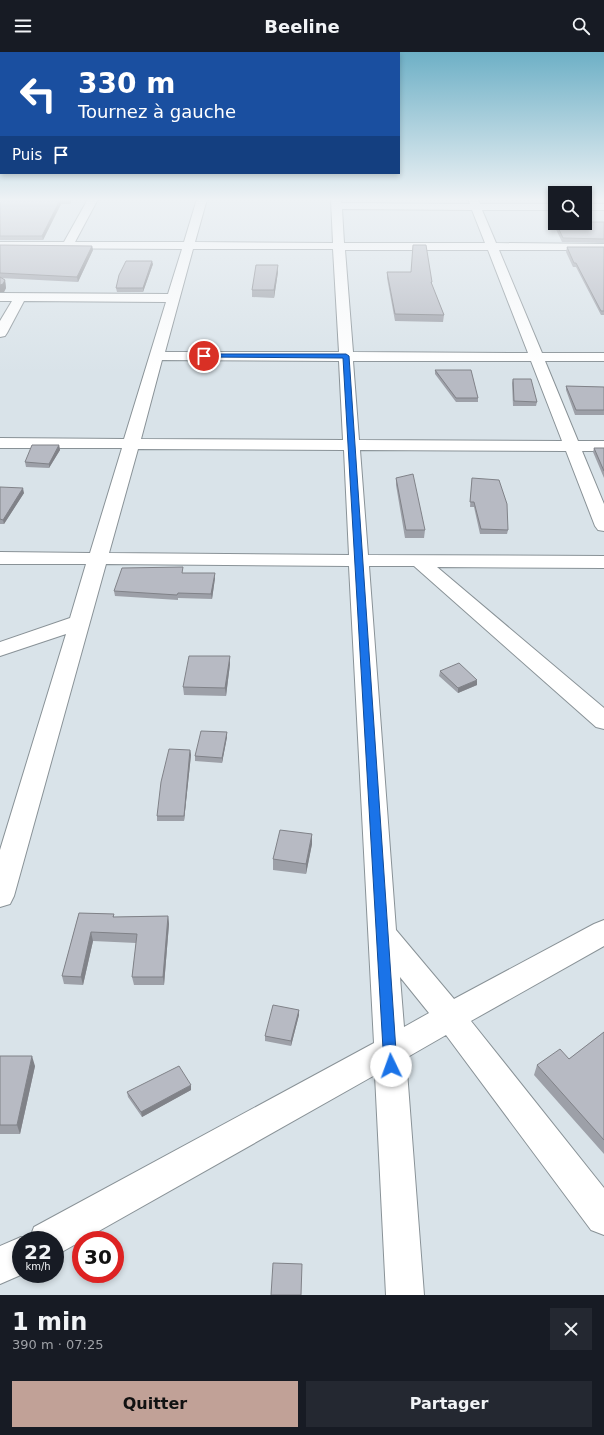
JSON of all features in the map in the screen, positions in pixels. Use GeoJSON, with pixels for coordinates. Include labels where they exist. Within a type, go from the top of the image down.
{"type":"FeatureCollection","features":[{"type":"Feature","properties":{"kind":"street"},"geometry":{"type":"LineString","coordinates":[[0,896],[186,257]]}},
{"type":"Feature","properties":{"kind":"street"},"geometry":{"type":"LineString","coordinates":[[340,257],[405,1295]]}},
{"type":"Feature","properties":{"kind":"street"},"geometry":{"type":"LineString","coordinates":[[496,257],[604,526]]}},
{"type":"Feature","properties":{"kind":"street"},"geometry":{"type":"LineString","coordinates":[[0,297],[174,298]]}},
{"type":"Feature","properties":{"kind":"street"},"geometry":{"type":"LineString","coordinates":[[0,333],[20,297]]}},
{"type":"Feature","properties":{"kind":"street"},"geometry":{"type":"LineString","coordinates":[[157,356],[604,357]]}},
{"type":"Feature","properties":{"kind":"street"},"geometry":{"type":"LineString","coordinates":[[0,443],[604,446]]}},
{"type":"Feature","properties":{"kind":"street"},"geometry":{"type":"LineString","coordinates":[[0,558],[604,562]]}},
{"type":"Feature","properties":{"kind":"street"},"geometry":{"type":"LineString","coordinates":[[420,561],[604,721]]}},
{"type":"Feature","properties":{"kind":"street"},"geometry":{"type":"LineString","coordinates":[[0,648],[80,622]]}},
{"type":"Feature","properties":{"kind":"street"},"geometry":{"type":"LineString","coordinates":[[64,1231],[604,932]]}},
{"type":"Feature","properties":{"kind":"street"},"geometry":{"type":"LineString","coordinates":[[382,933],[450,1017],[604,1217]]}},
{"type":"Feature","properties":{"kind":"street"},"geometry":{"type":"LineString","coordinates":[[0,1266],[12,1260]]}},
{"type":"Feature","properties":{"kind":"building"},"geometry":{"type":"Polygon","coordinates":[[[0,257],[87,257],[77,277],[0,273],[0,257]]]}},
{"type":"Feature","properties":{"kind":"building"},"geometry":{"type":"Polygon","coordinates":[[[412,257],[428,257],[431,282],[444,315],[395,314],[387,272],[411,272],[412,257]]]}},
{"type":"Feature","properties":{"kind":"building"},"geometry":{"type":"Polygon","coordinates":[[[571,257],[604,257],[604,311],[601,311],[576,263],[574,263],[571,257]]]}},
{"type":"Feature","properties":{"kind":"building"},"geometry":{"type":"Polygon","coordinates":[[[126,261],[152,261],[143,288],[116,288],[119,275],[126,261]]]}},
{"type":"Feature","properties":{"kind":"building"},"geometry":{"type":"Polygon","coordinates":[[[256,265],[278,265],[274,290],[252,290],[256,265]]]}},
{"type":"Feature","properties":{"kind":"building"},"geometry":{"type":"Polygon","coordinates":[[[0,277],[5,280],[3,284],[0,285],[0,277]]]}},
{"type":"Feature","properties":{"kind":"building"},"geometry":{"type":"Polygon","coordinates":[[[435,370],[471,370],[478,398],[456,398],[435,370]]]}},
{"type":"Feature","properties":{"kind":"building"},"geometry":{"type":"Polygon","coordinates":[[[513,379],[531,379],[537,402],[514,401],[513,379]]]}},
{"type":"Feature","properties":{"kind":"building"},"geometry":{"type":"Polygon","coordinates":[[[566,386],[604,387],[604,410],[576,410],[566,386]]]}},
{"type":"Feature","properties":{"kind":"building"},"geometry":{"type":"Polygon","coordinates":[[[32,445],[59,445],[49,464],[25,462],[32,445]]]}},
{"type":"Feature","properties":{"kind":"building"},"geometry":{"type":"Polygon","coordinates":[[[594,448],[604,448],[604,471],[594,448]]]}},
{"type":"Feature","properties":{"kind":"building"},"geometry":{"type":"Polygon","coordinates":[[[413,474],[425,530],[406,530],[396,478],[413,474]]]}},
{"type":"Feature","properties":{"kind":"building"},"geometry":{"type":"Polygon","coordinates":[[[472,478],[499,480],[507,504],[508,530],[481,529],[474,502],[470,502],[472,478]]]}},
{"type":"Feature","properties":{"kind":"building"},"geometry":{"type":"Polygon","coordinates":[[[0,487],[23,488],[3,520],[0,519],[0,487]]]}},
{"type":"Feature","properties":{"kind":"building"},"geometry":{"type":"Polygon","coordinates":[[[183,567],[182,573],[215,573],[211,594],[178,593],[177,595],[114,591],[122,568],[183,567]]]}},
{"type":"Feature","properties":{"kind":"building"},"geometry":{"type":"Polygon","coordinates":[[[189,656],[230,656],[225,688],[183,687],[189,656]]]}},
{"type":"Feature","properties":{"kind":"building"},"geometry":{"type":"Polygon","coordinates":[[[459,663],[477,680],[458,688],[440,671],[459,663]]]}},
{"type":"Feature","properties":{"kind":"building"},"geometry":{"type":"Polygon","coordinates":[[[201,731],[227,732],[222,758],[195,756],[201,731]]]}},
{"type":"Feature","properties":{"kind":"building"},"geometry":{"type":"Polygon","coordinates":[[[169,749],[190,750],[184,816],[157,816],[161,782],[169,749]]]}},
{"type":"Feature","properties":{"kind":"building"},"geometry":{"type":"Polygon","coordinates":[[[280,830],[312,834],[306,864],[273,859],[280,830]]]}},
{"type":"Feature","properties":{"kind":"building"},"geometry":{"type":"Polygon","coordinates":[[[79,913],[114,914],[113,917],[168,916],[163,977],[132,977],[137,934],[91,932],[81,977],[62,976],[79,913]]]}},
{"type":"Feature","properties":{"kind":"building"},"geometry":{"type":"Polygon","coordinates":[[[273,1005],[299,1010],[291,1041],[265,1036],[273,1005]]]}},
{"type":"Feature","properties":{"kind":"building"},"geometry":{"type":"Polygon","coordinates":[[[604,1032],[604,1140],[537,1065],[560,1049],[569,1059],[604,1032]]]}},
{"type":"Feature","properties":{"kind":"building"},"geometry":{"type":"Polygon","coordinates":[[[0,1056],[32,1056],[17,1125],[0,1125],[0,1056]]]}},
{"type":"Feature","properties":{"kind":"building"},"geometry":{"type":"Polygon","coordinates":[[[179,1066],[191,1085],[141,1112],[127,1092],[179,1066]]]}},
{"type":"Feature","properties":{"kind":"building"},"geometry":{"type":"Polygon","coordinates":[[[273,1263],[302,1264],[301,1295],[271,1295],[273,1263]]]}},
{"type":"Feature","properties":{"kind":"route"},"geometry":{"type":"LineString","coordinates":[[204,356],[346,356],[391,1066]]}}]}
